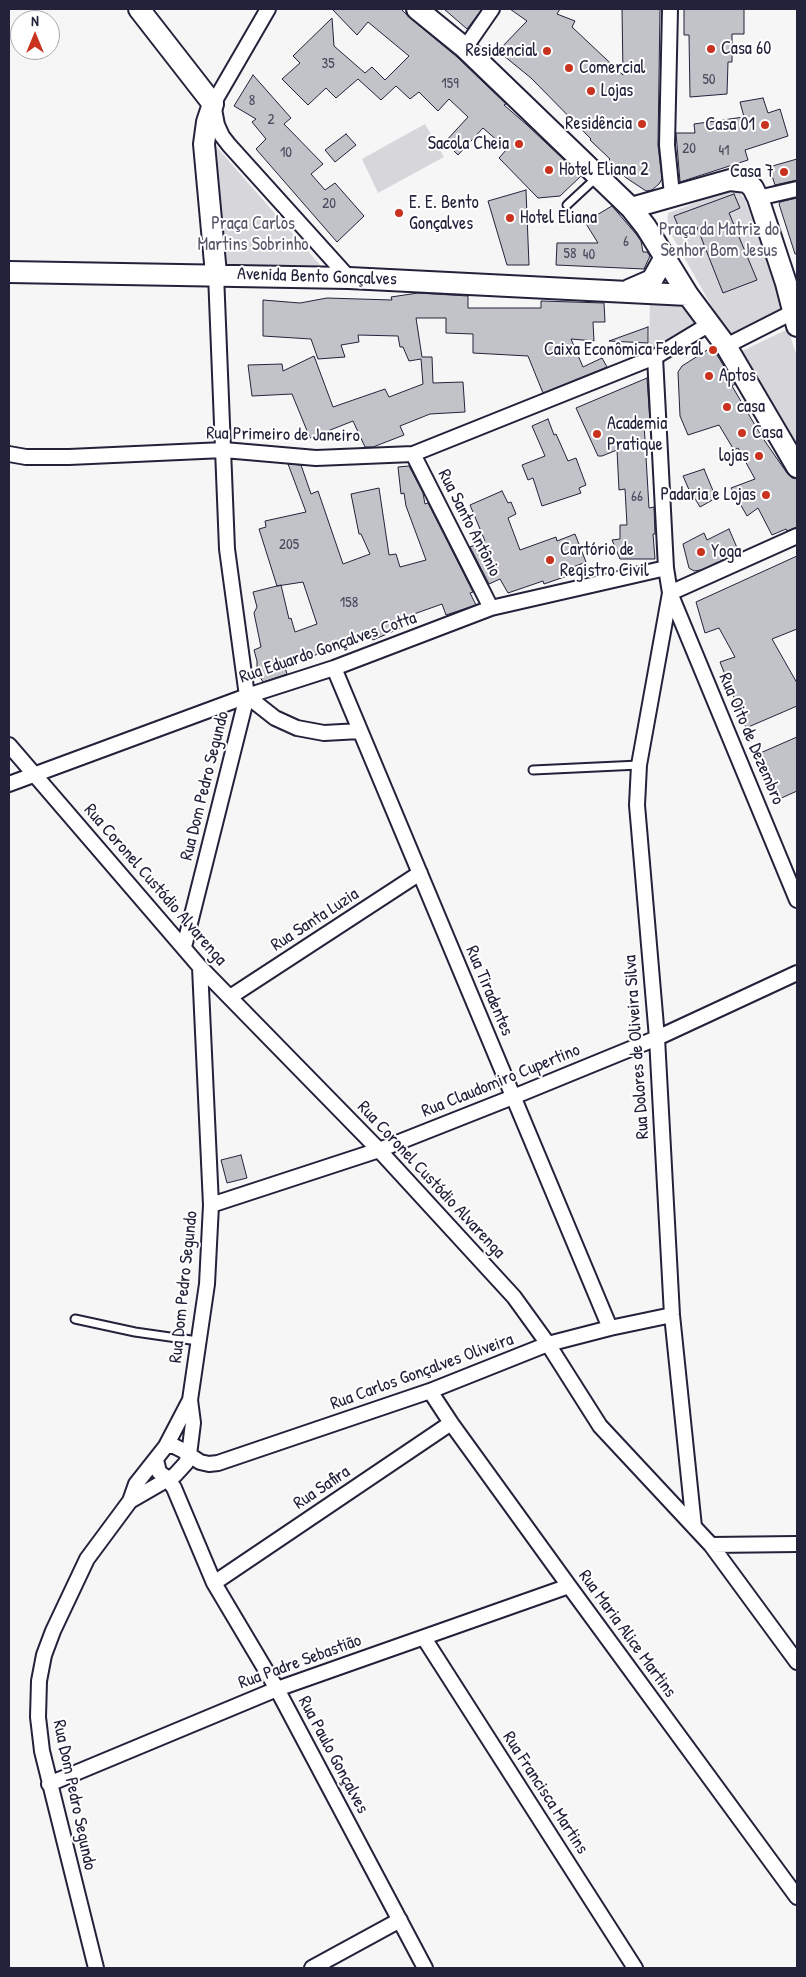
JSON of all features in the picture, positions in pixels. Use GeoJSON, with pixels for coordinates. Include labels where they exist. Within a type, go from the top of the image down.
{"type":"FeatureCollection","features":[{"type":"Feature","properties":{"kind":"main road"},"geometry":{"type":"LineString","coordinates":[[139,9],[213,104],[207,122],[204,144],[216,274]]}},
{"type":"Feature","properties":{"kind":"main road"},"geometry":{"type":"LineString","coordinates":[[417,9],[464,48],[631,208],[646,227],[708,325],[726,346],[797,468]]}},
{"type":"Feature","properties":{"kind":"main road"},"geometry":{"type":"LineString","coordinates":[[631,208],[730,180],[747,182],[753,188],[758,198],[791,281],[795,319]]}},
{"type":"Feature","properties":{"kind":"main road","name":"Avenida Bento Gonçalves"},"geometry":{"type":"LineString","coordinates":[[625,292],[640,287],[652,280],[665,257]]}},
{"type":"Feature","properties":{"kind":"main road","name":"Avenida Bento Gonçalves"},"geometry":{"type":"LineString","coordinates":[[9,272],[216,274],[349,278],[688,295]]}},
{"type":"Feature","properties":{"kind":"street"},"geometry":{"type":"LineString","coordinates":[[268,9],[213,104],[217,125],[222,136],[349,278]]}},
{"type":"Feature","properties":{"kind":"street"},"geometry":{"type":"LineString","coordinates":[[464,48],[492,9]]}},
{"type":"Feature","properties":{"kind":"street"},"geometry":{"type":"LineString","coordinates":[[670,9],[667,145],[672,195]]}},
{"type":"Feature","properties":{"kind":"street"},"geometry":{"type":"LineString","coordinates":[[758,198],[797,189]]}},
{"type":"Feature","properties":{"kind":"street","name":"Rua Dom Pedro Segundo"},"geometry":{"type":"LineString","coordinates":[[184,947],[248,696],[227,549],[216,274]]}},
{"type":"Feature","properties":{"kind":"street"},"geometry":{"type":"LineString","coordinates":[[726,346],[795,319]]}},
{"type":"Feature","properties":{"kind":"street","name":"Rua Primeiro de Janeiro"},"geometry":{"type":"LineString","coordinates":[[9,454],[26,458],[224,450],[316,458],[413,454],[655,358],[708,325]]}},
{"type":"Feature","properties":{"kind":"street"},"geometry":{"type":"LineString","coordinates":[[655,358],[666,568]]}},
{"type":"Feature","properties":{"kind":"street","name":"Rua Santo Antônio"},"geometry":{"type":"LineString","coordinates":[[413,454],[491,608]]}},
{"type":"Feature","properties":{"kind":"street"},"geometry":{"type":"LineString","coordinates":[[670,593],[797,536]]}},
{"type":"Feature","properties":{"kind":"street","name":"Rua Dolores de Oliveira Silva"},"geometry":{"type":"LineString","coordinates":[[666,568],[670,593],[639,765],[637,805],[657,1038],[672,1316],[694,1527]]}},
{"type":"Feature","properties":{"kind":"street","name":"Rua Eduardo Gonçalves Cotta"},"geometry":{"type":"LineString","coordinates":[[9,784],[248,696],[334,668],[491,608],[666,568]]}},
{"type":"Feature","properties":{"kind":"street","name":"Rua Oito de Dezembro"},"geometry":{"type":"LineString","coordinates":[[670,593],[797,900]]}},
{"type":"Feature","properties":{"kind":"street","name":"Rua Tiradentes"},"geometry":{"type":"LineString","coordinates":[[334,668],[610,1328]]}},
{"type":"Feature","properties":{"kind":"street"},"geometry":{"type":"LineString","coordinates":[[248,696],[275,718],[297,728],[324,733],[360,731]]}},
{"type":"Feature","properties":{"kind":"street","name":"Rua Coronel Custódio Alvarenga"},"geometry":{"type":"LineString","coordinates":[[9,745],[200,967],[379,1150],[514,1297],[548,1344],[600,1426],[711,1545],[797,1662]]}},
{"type":"Feature","properties":{"kind":"street","name":"Rua Santa Luzia"},"geometry":{"type":"LineString","coordinates":[[230,997],[420,874]]}},
{"type":"Feature","properties":{"kind":"street","name":"Rua Dom Pedro Segundo"},"geometry":{"type":"LineString","coordinates":[[130,1501],[168,1479],[181,1469],[188,1455],[193,1423],[190,1400],[207,1284],[211,1205],[200,967]]}},
{"type":"Feature","properties":{"kind":"street","name":"Rua Claudomiro Cupertino"},"geometry":{"type":"LineString","coordinates":[[211,1205],[379,1150],[513,1097],[657,1038],[797,973]]}},
{"type":"Feature","properties":{"kind":"street","name":"Rua Carlos Gonçalves Oliveira"},"geometry":{"type":"LineString","coordinates":[[188,1455],[200,1462],[218,1463],[430,1391],[548,1344],[610,1328],[672,1316]]}},
{"type":"Feature","properties":{"kind":"street","name":"Rua Maria Alice Martins"},"geometry":{"type":"LineString","coordinates":[[430,1391],[569,1586],[797,1897]]}},
{"type":"Feature","properties":{"kind":"street","name":"Rua Dom Pedro Segundo"},"geometry":{"type":"LineString","coordinates":[[96,1968],[49,1784],[38,1717],[39,1681],[44,1655],[53,1631],[87,1559],[130,1501],[136,1484],[166,1446],[190,1400]]}},
{"type":"Feature","properties":{"kind":"street","name":"Rua Safira"},"geometry":{"type":"LineString","coordinates":[[214,1583],[452,1423]]}},
{"type":"Feature","properties":{"kind":"street"},"geometry":{"type":"LineString","coordinates":[[166,1446],[174,1446],[188,1455]]}},
{"type":"Feature","properties":{"kind":"street"},"geometry":{"type":"LineString","coordinates":[[156,1460],[159,1472],[168,1479]]}},
{"type":"Feature","properties":{"kind":"street","name":"Rua Paulo Gonçalves"},"geometry":{"type":"LineString","coordinates":[[168,1479],[174,1488],[214,1583],[277,1689],[425,1968]]}},
{"type":"Feature","properties":{"kind":"street"},"geometry":{"type":"LineString","coordinates":[[711,1545],[797,1544]]}},
{"type":"Feature","properties":{"kind":"street","name":"Rua Padre Sebastião"},"geometry":{"type":"LineString","coordinates":[[49,1784],[277,1689],[569,1586]]}},
{"type":"Feature","properties":{"kind":"street","name":"Rua Francisca Martins"},"geometry":{"type":"LineString","coordinates":[[424,1638],[635,1968]]}},
{"type":"Feature","properties":{"kind":"street"},"geometry":{"type":"LineString","coordinates":[[312,1968],[400,1920]]}},
{"type":"Feature","properties":{"kind":"lane"},"geometry":{"type":"LineString","coordinates":[[567,205],[598,176]]}},
{"type":"Feature","properties":{"kind":"lane"},"geometry":{"type":"LineString","coordinates":[[533,770],[639,765]]}},
{"type":"Feature","properties":{"kind":"lane"},"geometry":{"type":"LineString","coordinates":[[75,1319],[135,1332],[198,1341]]}},
{"type":"Feature","properties":{"kind":"green space"},"geometry":{"type":"Polygon","coordinates":[[[425,124],[444,157],[378,193],[362,159],[425,124]]]}},
{"type":"Feature","properties":{"kind":"green space","name":"Praça Carlos Martins Sobrinho"},"geometry":{"type":"Polygon","coordinates":[[[214,144],[322,267],[225,265],[214,144]]]}},
{"type":"Feature","properties":{"kind":"green space","name":"Praça da Matriz do Senhor Bom Jesus"},"geometry":{"type":"Polygon","coordinates":[[[735,188],[745,199],[783,309],[729,337],[667,227],[668,213],[735,188]]]}},
{"type":"Feature","properties":{"kind":"green space"},"geometry":{"type":"Polygon","coordinates":[[[650,300],[682,300],[698,324],[649,352],[650,300]]]}},
{"type":"Feature","properties":{"kind":"green space"},"geometry":{"type":"Polygon","coordinates":[[[788,329],[797,357],[797,445],[742,351],[788,329]]]}},
{"type":"Feature","properties":{"kind":"building"},"geometry":{"type":"Polygon","coordinates":[[[332,9],[401,9],[457,57],[506,104],[504,105],[581,176],[560,196],[538,198],[499,158],[507,149],[483,128],[458,155],[445,142],[468,117],[449,99],[438,111],[419,92],[410,99],[396,86],[381,100],[358,79],[336,98],[326,88],[308,105],[282,79],[300,63],[293,56],[332,18],[334,46],[365,73],[372,67],[385,80],[409,56],[368,22],[357,35],[332,9]]]}},
{"type":"Feature","properties":{"kind":"building"},"geometry":{"type":"Polygon","coordinates":[[[444,9],[482,9],[467,29],[444,9]]]}},
{"type":"Feature","properties":{"kind":"building"},"geometry":{"type":"Polygon","coordinates":[[[510,9],[560,9],[557,14],[575,21],[572,27],[623,75],[622,9],[660,9],[658,145],[662,179],[652,190],[646,191],[625,177],[608,161],[610,159],[531,78],[498,51],[527,21],[510,9]]]}},
{"type":"Feature","properties":{"kind":"building"},"geometry":{"type":"Polygon","coordinates":[[[684,9],[744,9],[744,34],[732,34],[732,62],[728,62],[727,94],[690,97],[689,35],[684,35],[684,9]]]}},
{"type":"Feature","properties":{"kind":"building"},"geometry":{"type":"Polygon","coordinates":[[[253,75],[291,118],[284,124],[323,164],[311,174],[325,190],[335,183],[364,216],[337,242],[256,149],[266,139],[252,122],[256,119],[234,106],[253,75]]]}},
{"type":"Feature","properties":{"kind":"building"},"geometry":{"type":"Polygon","coordinates":[[[763,98],[768,113],[780,109],[788,136],[745,150],[748,160],[680,182],[676,133],[695,133],[694,124],[744,117],[740,102],[763,98]]]}},
{"type":"Feature","properties":{"kind":"building"},"geometry":{"type":"Polygon","coordinates":[[[346,134],[356,145],[335,162],[325,150],[346,134]]]}},
{"type":"Feature","properties":{"kind":"building","name":"Casa 7"},"geometry":{"type":"Polygon","coordinates":[[[797,159],[797,180],[775,185],[769,167],[797,159]]]}},
{"type":"Feature","properties":{"kind":"building","name":"Hotel Eliana"},"geometry":{"type":"Polygon","coordinates":[[[526,190],[529,265],[507,265],[488,201],[526,190]]]}},
{"type":"Feature","properties":{"kind":"building"},"geometry":{"type":"Polygon","coordinates":[[[734,194],[740,208],[729,213],[757,280],[723,293],[697,227],[681,233],[674,216],[734,194]]]}},
{"type":"Feature","properties":{"kind":"building"},"geometry":{"type":"Polygon","coordinates":[[[797,198],[797,254],[795,254],[779,204],[780,202],[797,198]]]}},
{"type":"Feature","properties":{"kind":"building"},"geometry":{"type":"Polygon","coordinates":[[[612,206],[641,241],[643,252],[647,252],[650,256],[644,269],[556,265],[557,243],[598,243],[585,222],[612,206]]]}},
{"type":"Feature","properties":{"kind":"building"},"geometry":{"type":"Polygon","coordinates":[[[418,293],[468,296],[468,308],[541,308],[541,301],[604,303],[605,322],[593,322],[594,341],[571,339],[583,367],[602,358],[607,367],[543,393],[528,356],[473,353],[473,334],[446,333],[446,318],[416,318],[422,357],[432,357],[433,383],[463,382],[465,412],[430,414],[400,426],[404,435],[373,447],[365,447],[353,421],[310,438],[292,394],[252,396],[248,365],[282,364],[283,371],[314,356],[333,407],[385,389],[389,397],[423,384],[421,359],[409,361],[403,347],[400,347],[398,336],[358,335],[359,342],[341,345],[345,357],[318,359],[311,339],[263,336],[263,300],[300,303],[327,298],[392,300],[391,297],[418,293]]]}},
{"type":"Feature","properties":{"kind":"building"},"geometry":{"type":"Polygon","coordinates":[[[648,327],[648,343],[609,341],[648,327]]]}},
{"type":"Feature","properties":{"kind":"building"},"geometry":{"type":"Polygon","coordinates":[[[712,347],[735,384],[732,386],[762,437],[787,473],[792,478],[797,479],[797,527],[772,535],[758,508],[747,516],[731,488],[755,479],[738,448],[734,450],[719,425],[688,435],[680,416],[678,372],[682,366],[712,347]]]}},
{"type":"Feature","properties":{"kind":"building"},"geometry":{"type":"Polygon","coordinates":[[[647,378],[650,422],[644,423],[649,508],[654,507],[655,534],[653,534],[655,559],[620,559],[612,540],[620,539],[620,525],[627,525],[625,489],[619,490],[617,450],[598,456],[576,408],[647,378]]]}},
{"type":"Feature","properties":{"kind":"building"},"geometry":{"type":"Polygon","coordinates":[[[548,419],[568,461],[576,458],[586,485],[579,488],[581,493],[542,506],[533,478],[528,480],[522,465],[545,456],[532,426],[548,419]]]}},
{"type":"Feature","properties":{"kind":"building"},"geometry":{"type":"Polygon","coordinates":[[[288,464],[301,465],[311,494],[318,491],[343,564],[370,554],[361,534],[359,534],[351,494],[379,488],[389,555],[396,554],[400,567],[426,560],[406,506],[404,493],[401,494],[398,467],[409,466],[423,493],[425,504],[428,503],[473,592],[470,593],[476,605],[446,615],[442,604],[400,619],[403,627],[373,640],[371,635],[324,646],[326,651],[284,664],[287,674],[263,682],[257,672],[254,650],[261,647],[254,613],[257,607],[253,592],[277,586],[259,529],[266,527],[265,521],[306,512],[288,464]],[[303,582],[281,585],[289,619],[291,618],[295,632],[317,624],[303,582]]]}},
{"type":"Feature","properties":{"kind":"building"},"geometry":{"type":"Polygon","coordinates":[[[704,469],[716,498],[700,507],[690,492],[683,476],[704,469]]]}},
{"type":"Feature","properties":{"kind":"building"},"geometry":{"type":"Polygon","coordinates":[[[502,491],[508,503],[511,502],[516,514],[508,518],[520,550],[556,537],[557,541],[575,534],[586,562],[568,569],[570,575],[544,584],[543,581],[508,593],[500,579],[489,584],[470,547],[485,541],[470,505],[502,491]]]}},
{"type":"Feature","properties":{"kind":"building","name":"Yoga"},"geometry":{"type":"Polygon","coordinates":[[[729,529],[738,550],[725,559],[701,570],[694,571],[689,568],[683,544],[704,533],[707,540],[729,529]]]}},
{"type":"Feature","properties":{"kind":"building"},"geometry":{"type":"Polygon","coordinates":[[[797,556],[797,629],[772,639],[797,683],[797,706],[746,728],[720,662],[735,657],[719,628],[705,633],[696,602],[797,556]]]}},
{"type":"Feature","properties":{"kind":"building"},"geometry":{"type":"Polygon","coordinates":[[[797,737],[797,791],[777,800],[758,754],[797,737]]]}},
{"type":"Feature","properties":{"kind":"building"},"geometry":{"type":"Polygon","coordinates":[[[241,1155],[247,1178],[227,1183],[221,1160],[241,1155]]]}},
{"type":"Feature","properties":{"kind":"place","name":"Casa 60"},"geometry":{"type":"Point","coordinates":[711,49]}},
{"type":"Feature","properties":{"kind":"place","name":"Residencial"},"geometry":{"type":"Point","coordinates":[547,51]}},
{"type":"Feature","properties":{"kind":"place","name":"Comercial"},"geometry":{"type":"Point","coordinates":[569,68]}},
{"type":"Feature","properties":{"kind":"place","name":"Lojas"},"geometry":{"type":"Point","coordinates":[591,91]}},
{"type":"Feature","properties":{"kind":"place","name":"Residência"},"geometry":{"type":"Point","coordinates":[642,124]}},
{"type":"Feature","properties":{"kind":"place","name":"Casa 01"},"geometry":{"type":"Point","coordinates":[765,125]}},
{"type":"Feature","properties":{"kind":"place","name":"Sacola Cheia"},"geometry":{"type":"Point","coordinates":[519,144]}},
{"type":"Feature","properties":{"kind":"place","name":"Hotel Eliana 2"},"geometry":{"type":"Point","coordinates":[549,170]}},
{"type":"Feature","properties":{"kind":"place","name":"Casa 7"},"geometry":{"type":"Point","coordinates":[784,172]}},
{"type":"Feature","properties":{"kind":"place","name":"E. E. Bento Gonçalves"},"geometry":{"type":"Point","coordinates":[399,213]}},
{"type":"Feature","properties":{"kind":"place","name":"Hotel Eliana"},"geometry":{"type":"Point","coordinates":[510,218]}},
{"type":"Feature","properties":{"kind":"place","name":"Caixa Econômica Federal"},"geometry":{"type":"Point","coordinates":[713,350]}},
{"type":"Feature","properties":{"kind":"place","name":"Aptos"},"geometry":{"type":"Point","coordinates":[709,376]}},
{"type":"Feature","properties":{"kind":"place","name":"casa"},"geometry":{"type":"Point","coordinates":[727,407]}},
{"type":"Feature","properties":{"kind":"place","name":"Casa"},"geometry":{"type":"Point","coordinates":[742,433]}},
{"type":"Feature","properties":{"kind":"place","name":"Academia Pratique"},"geometry":{"type":"Point","coordinates":[597,434]}},
{"type":"Feature","properties":{"kind":"place","name":"lojas"},"geometry":{"type":"Point","coordinates":[759,456]}},
{"type":"Feature","properties":{"kind":"place","name":"Padaria e Lojas"},"geometry":{"type":"Point","coordinates":[766,495]}},
{"type":"Feature","properties":{"kind":"place","name":"Yoga"},"geometry":{"type":"Point","coordinates":[701,552]}},
{"type":"Feature","properties":{"kind":"place","name":"Cartório de Registro Civil"},"geometry":{"type":"Point","coordinates":[550,560]}}]}
